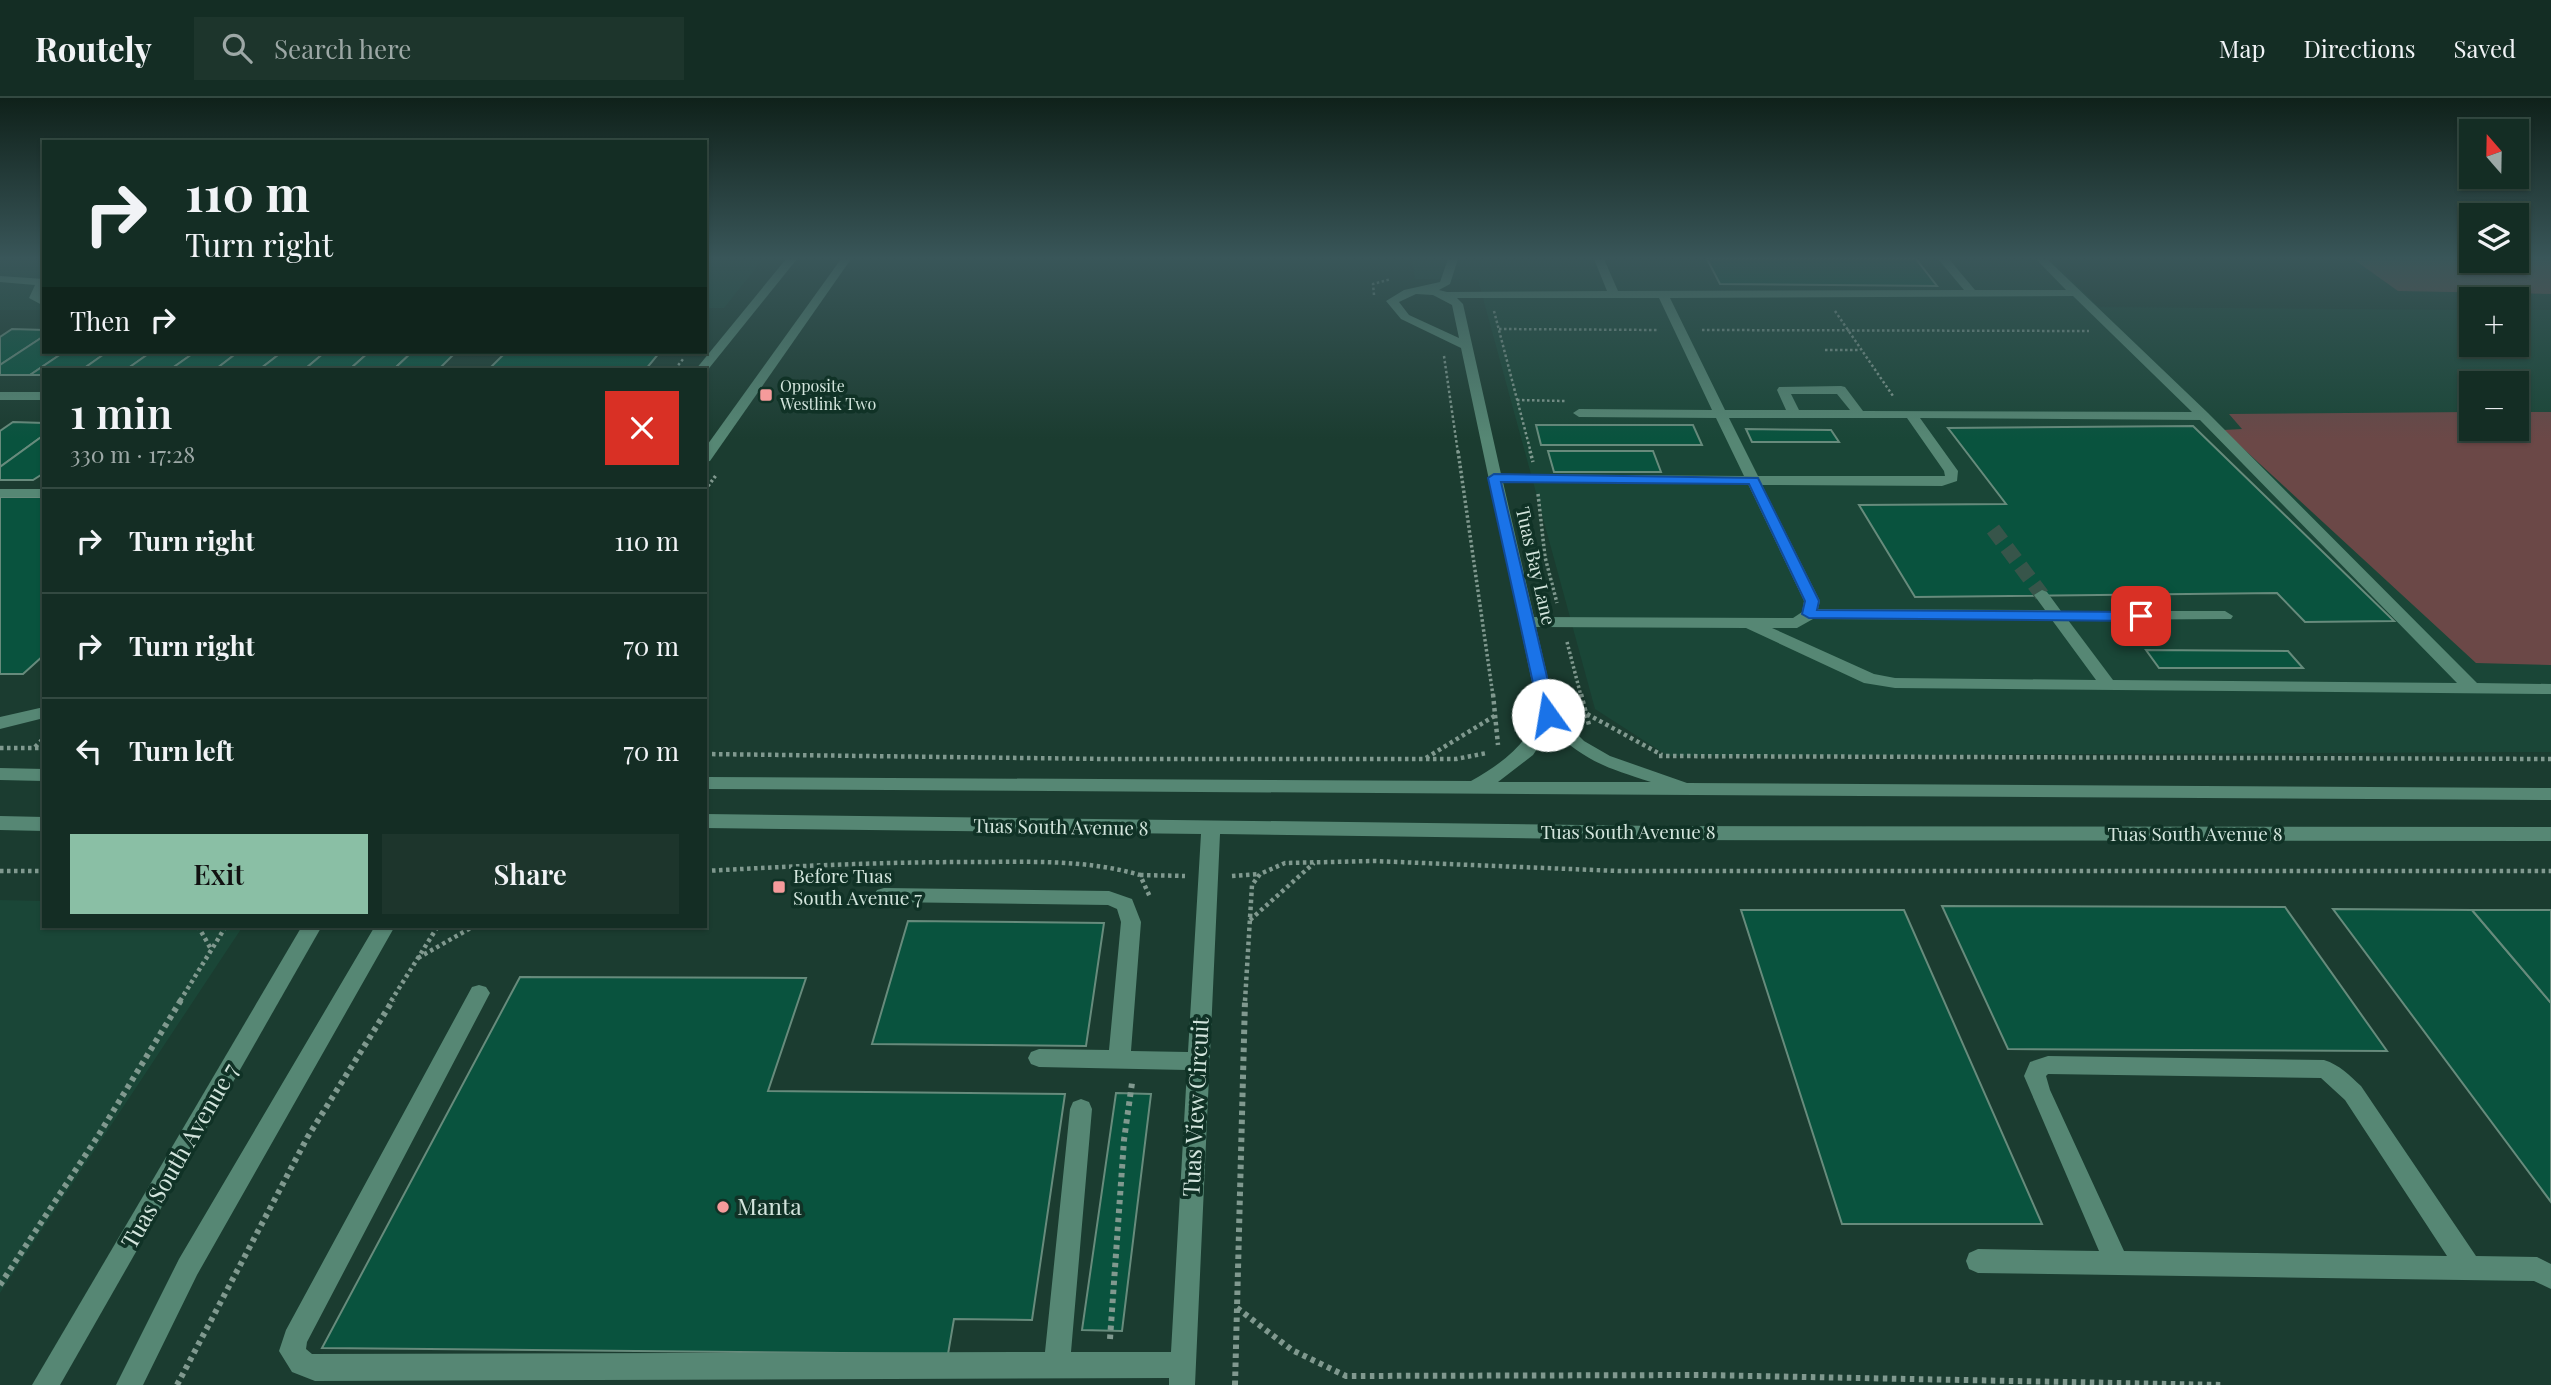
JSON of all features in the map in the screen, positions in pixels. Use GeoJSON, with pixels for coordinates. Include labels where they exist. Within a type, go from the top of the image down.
{"type":"FeatureCollection","features":[{"type":"Feature","properties":{"kind":"street"},"geometry":{"type":"LineString","coordinates":[[703,368],[743,319]]}},
{"type":"Feature","properties":{"kind":"street"},"geometry":{"type":"LineString","coordinates":[[707,455],[803,319]]}},
{"type":"Feature","properties":{"kind":"street"},"geometry":{"type":"LineString","coordinates":[[1409,319],[1464,345]]}},
{"type":"Feature","properties":{"kind":"street","name":"Tuas Bay Lane"},"geometry":{"type":"LineString","coordinates":[[1460,319],[1548,715]]}},
{"type":"Feature","properties":{"kind":"street"},"geometry":{"type":"LineString","coordinates":[[1675,319],[1812,601],[1809,614]]}},
{"type":"Feature","properties":{"kind":"street"},"geometry":{"type":"LineString","coordinates":[[2103,319],[2203,416],[2472,688]]}},
{"type":"Feature","properties":{"kind":"street"},"geometry":{"type":"LineString","coordinates":[[1795,415],[1783,390],[1841,390],[1861,416]]}},
{"type":"Feature","properties":{"kind":"street"},"geometry":{"type":"LineString","coordinates":[[0,396],[42,397]]}},
{"type":"Feature","properties":{"kind":"street"},"geometry":{"type":"LineString","coordinates":[[1579,413],[2203,416]]}},
{"type":"Feature","properties":{"kind":"street"},"geometry":{"type":"LineString","coordinates":[[1494,478],[1942,482],[1952,478],[1951,471],[1912,416]]}},
{"type":"Feature","properties":{"kind":"street"},"geometry":{"type":"LineString","coordinates":[[0,493],[42,494]]}},
{"type":"Feature","properties":{"kind":"street"},"geometry":{"type":"LineString","coordinates":[[2042,595],[2109,686]]}},
{"type":"Feature","properties":{"kind":"street"},"geometry":{"type":"LineString","coordinates":[[1527,622],[1797,622],[1809,614],[2225,616]]}},
{"type":"Feature","properties":{"kind":"street"},"geometry":{"type":"LineString","coordinates":[[1747,622],[1870,679],[1895,683],[2551,689]]}},
{"type":"Feature","properties":{"kind":"street"},"geometry":{"type":"LineString","coordinates":[[0,723],[42,712]]}},
{"type":"Feature","properties":{"kind":"street"},"geometry":{"type":"LineString","coordinates":[[1470,789],[1513,765],[1539,735],[1548,715],[1578,745],[1604,760],[1694,791]]}},
{"type":"Feature","properties":{"kind":"street"},"geometry":{"type":"LineString","coordinates":[[0,774],[42,773]]}},
{"type":"Feature","properties":{"kind":"street","name":"Tuas South Avenue 8"},"geometry":{"type":"LineString","coordinates":[[707,783],[1694,791],[2551,794]]}},
{"type":"Feature","properties":{"kind":"street","name":"Tuas South Avenue 8"},"geometry":{"type":"LineString","coordinates":[[707,821],[1211,829],[2551,834]]}},
{"type":"Feature","properties":{"kind":"street"},"geometry":{"type":"LineString","coordinates":[[0,823],[42,824]]}},
{"type":"Feature","properties":{"kind":"street","name":"Tuas View Circuit"},"geometry":{"type":"LineString","coordinates":[[1182,1375],[1211,829]]}},
{"type":"Feature","properties":{"kind":"street"},"geometry":{"type":"LineString","coordinates":[[884,895],[1108,898],[1125,904],[1131,922],[1127,1060]]}},
{"type":"Feature","properties":{"kind":"street"},"geometry":{"type":"LineString","coordinates":[[130,1385],[188,1267],[384,928]]}},
{"type":"Feature","properties":{"kind":"street","name":"Tuas South Avenue 7"},"geometry":{"type":"LineString","coordinates":[[45,1385],[225,1080],[307,930]]}},
{"type":"Feature","properties":{"kind":"street"},"geometry":{"type":"LineString","coordinates":[[479,993],[295,1339],[292,1351],[297,1361],[315,1368],[1108,1365],[1182,1375]]}},
{"type":"Feature","properties":{"kind":"street"},"geometry":{"type":"LineString","coordinates":[[1039,1058],[1199,1061]]}},
{"type":"Feature","properties":{"kind":"street"},"geometry":{"type":"LineString","coordinates":[[2117,1263],[2039,1090],[2035,1076],[2038,1068],[2048,1065],[2324,1069],[2335,1075],[2353,1093],[2470,1269]]}},
{"type":"Feature","properties":{"kind":"street"},"geometry":{"type":"LineString","coordinates":[[1057,1366],[1081,1109]]}},
{"type":"Feature","properties":{"kind":"street"},"geometry":{"type":"LineString","coordinates":[[1978,1261],[2537,1269],[2551,1277]]}},
{"type":"Feature","properties":{"kind":"path"},"geometry":{"type":"LineString","coordinates":[[1496,319],[1537,478],[1545,557],[1591,733]]}},
{"type":"Feature","properties":{"kind":"path"},"geometry":{"type":"LineString","coordinates":[[1841,319],[1899,405]]}},
{"type":"Feature","properties":{"kind":"path"},"geometry":{"type":"LineString","coordinates":[[1499,329],[2115,331]]}},
{"type":"Feature","properties":{"kind":"path"},"geometry":{"type":"LineString","coordinates":[[707,754],[1106,759],[1457,759],[1497,751],[1496,715],[1440,347]]}},
{"type":"Feature","properties":{"kind":"path"},"geometry":{"type":"LineString","coordinates":[[1825,350],[1861,350]]}},
{"type":"Feature","properties":{"kind":"path"},"geometry":{"type":"LineString","coordinates":[[1586,714],[1664,756]]}},
{"type":"Feature","properties":{"kind":"path"},"geometry":{"type":"LineString","coordinates":[[1426,759],[1496,715]]}},
{"type":"Feature","properties":{"kind":"path"},"geometry":{"type":"LineString","coordinates":[[34,748],[42,740]]}},
{"type":"Feature","properties":{"kind":"path"},"geometry":{"type":"LineString","coordinates":[[0,748],[42,748]]}},
{"type":"Feature","properties":{"kind":"path"},"geometry":{"type":"LineString","coordinates":[[1653,756],[2551,759]]}},
{"type":"Feature","properties":{"kind":"path"},"geometry":{"type":"LineString","coordinates":[[1235,1385],[1252,885],[1260,874],[1285,863],[1374,861],[1618,871],[2551,871]]}},
{"type":"Feature","properties":{"kind":"path"},"geometry":{"type":"LineString","coordinates":[[707,871],[944,862],[1074,862],[1116,867],[1140,875],[1152,902]]}},
{"type":"Feature","properties":{"kind":"path"},"geometry":{"type":"LineString","coordinates":[[1249,920],[1315,862]]}},
{"type":"Feature","properties":{"kind":"path"},"geometry":{"type":"LineString","coordinates":[[0,871],[42,871]]}},
{"type":"Feature","properties":{"kind":"path"},"geometry":{"type":"LineString","coordinates":[[199,928],[211,949]]}},
{"type":"Feature","properties":{"kind":"path"},"geometry":{"type":"LineString","coordinates":[[0,1285],[98,1136],[225,928]]}},
{"type":"Feature","properties":{"kind":"path"},"geometry":{"type":"LineString","coordinates":[[177,1385],[307,1138],[437,928]]}},
{"type":"Feature","properties":{"kind":"path"},"geometry":{"type":"LineString","coordinates":[[417,958],[470,928]]}},
{"type":"Feature","properties":{"kind":"path"},"geometry":{"type":"LineString","coordinates":[[1108,1365],[1127,1060]]}},
{"type":"Feature","properties":{"kind":"path"},"geometry":{"type":"LineString","coordinates":[[1237,1308],[1292,1350],[1346,1376],[1702,1375],[2224,1385]]}},
{"type":"Feature","properties":{"kind":"shaded area"},"geometry":{"type":"Polygon","coordinates":[[[1489,319],[2459,319],[2459,357],[2529,357],[2529,319],[2551,319],[2551,752],[1668,756],[1595,709],[1489,319]]]}},
{"type":"Feature","properties":{"kind":"shaded area"},"geometry":{"type":"Polygon","coordinates":[[[2459,412],[2459,441],[2529,441],[2529,412],[2551,412],[2551,665],[2476,663],[2223,430],[2242,429],[2229,414],[2459,412]]]}},
{"type":"Feature","properties":{"kind":"shaded area"},"geometry":{"type":"Polygon","coordinates":[[[0,900],[42,901],[42,928],[242,928],[0,1293],[0,900]]]}},
{"type":"Feature","properties":{"kind":"building"},"geometry":{"type":"Polygon","coordinates":[[[12,329],[42,330],[42,337],[0,365],[0,337],[12,329]]]}},
{"type":"Feature","properties":{"kind":"building"},"geometry":{"type":"Polygon","coordinates":[[[42,337],[42,354],[61,354],[30,375],[0,375],[0,365],[42,337]]]}},
{"type":"Feature","properties":{"kind":"building"},"geometry":{"type":"Polygon","coordinates":[[[61,354],[104,354],[84,368],[42,368],[42,375],[30,375],[61,354]]]}},
{"type":"Feature","properties":{"kind":"building"},"geometry":{"type":"Polygon","coordinates":[[[104,354],[148,354],[128,368],[84,368],[104,354]]]}},
{"type":"Feature","properties":{"kind":"building"},"geometry":{"type":"Polygon","coordinates":[[[148,354],[192,354],[172,368],[128,368],[148,354]]]}},
{"type":"Feature","properties":{"kind":"building"},"geometry":{"type":"Polygon","coordinates":[[[192,354],[235,354],[217,368],[172,368],[192,354]]]}},
{"type":"Feature","properties":{"kind":"building"},"geometry":{"type":"Polygon","coordinates":[[[235,354],[279,354],[261,368],[217,368],[235,354]]]}},
{"type":"Feature","properties":{"kind":"building"},"geometry":{"type":"Polygon","coordinates":[[[279,354],[323,354],[306,368],[261,368],[279,354]]]}},
{"type":"Feature","properties":{"kind":"building"},"geometry":{"type":"Polygon","coordinates":[[[323,354],[367,354],[351,368],[306,368],[323,354]]]}},
{"type":"Feature","properties":{"kind":"building"},"geometry":{"type":"Polygon","coordinates":[[[367,354],[410,354],[395,368],[351,368],[367,354]]]}},
{"type":"Feature","properties":{"kind":"building"},"geometry":{"type":"Polygon","coordinates":[[[410,354],[454,354],[440,368],[395,368],[410,354]]]}},
{"type":"Feature","properties":{"kind":"building"},"geometry":{"type":"Polygon","coordinates":[[[504,354],[658,354],[647,368],[490,368],[504,354]]]}},
{"type":"Feature","properties":{"kind":"building"},"geometry":{"type":"Polygon","coordinates":[[[13,422],[42,423],[42,436],[0,467],[0,431],[13,422]]]}},
{"type":"Feature","properties":{"kind":"building"},"geometry":{"type":"Polygon","coordinates":[[[1536,425],[1693,425],[1702,445],[1541,445],[1536,425]]]}},
{"type":"Feature","properties":{"kind":"building"},"geometry":{"type":"Polygon","coordinates":[[[2193,426],[2394,621],[2305,622],[2277,593],[1915,597],[1859,505],[2006,504],[1948,428],[2193,426]]]}},
{"type":"Feature","properties":{"kind":"building"},"geometry":{"type":"Polygon","coordinates":[[[1746,429],[1831,430],[1839,442],[1752,442],[1746,429]]]}},
{"type":"Feature","properties":{"kind":"building"},"geometry":{"type":"Polygon","coordinates":[[[42,436],[42,474],[33,480],[0,480],[0,467],[42,436]]]}},
{"type":"Feature","properties":{"kind":"building"},"geometry":{"type":"Polygon","coordinates":[[[1548,451],[1653,451],[1661,472],[1554,472],[1548,451]]]}},
{"type":"Feature","properties":{"kind":"building"},"geometry":{"type":"Polygon","coordinates":[[[0,497],[42,497],[42,657],[23,674],[0,674],[0,497]]]}},
{"type":"Feature","properties":{"kind":"building"},"geometry":{"type":"Polygon","coordinates":[[[2146,650],[2288,651],[2303,668],[2159,668],[2146,650]]]}},
{"type":"Feature","properties":{"kind":"building"},"geometry":{"type":"Polygon","coordinates":[[[1942,906],[2285,907],[2387,1051],[2008,1049],[1942,906]]]}},
{"type":"Feature","properties":{"kind":"building"},"geometry":{"type":"Polygon","coordinates":[[[2333,909],[2472,910],[2551,1003],[2551,1202],[2333,909]]]}},
{"type":"Feature","properties":{"kind":"building"},"geometry":{"type":"Polygon","coordinates":[[[1741,910],[1904,910],[2042,1224],[1842,1224],[1741,910]]]}},
{"type":"Feature","properties":{"kind":"building"},"geometry":{"type":"Polygon","coordinates":[[[2472,910],[2551,910],[2551,1003],[2472,910]]]}},
{"type":"Feature","properties":{"kind":"building"},"geometry":{"type":"Polygon","coordinates":[[[908,921],[1104,923],[1086,1046],[872,1044],[908,921]]]}},
{"type":"Feature","properties":{"kind":"building","name":"Manta"},"geometry":{"type":"Polygon","coordinates":[[[520,977],[806,978],[768,1091],[1065,1094],[1032,1320],[954,1319],[948,1354],[322,1348],[520,977]]]}},
{"type":"Feature","properties":{"kind":"building"},"geometry":{"type":"Polygon","coordinates":[[[1116,1093],[1151,1094],[1122,1331],[1082,1330],[1116,1093]]]}},
{"type":"Feature","properties":{"kind":"tunnel"},"geometry":{"type":"LineString","coordinates":[[1993,529],[2042,595]]}},
{"type":"Feature","properties":{"kind":"place","name":"Opposite Westlink Two"},"geometry":{"type":"Point","coordinates":[766,395]}},
{"type":"Feature","properties":{"kind":"place","name":"Before Tuas South Avenue 7"},"geometry":{"type":"Point","coordinates":[779,887]}},
{"type":"Feature","properties":{"kind":"place","name":"Manta"},"geometry":{"type":"Point","coordinates":[723,1207]}},
{"type":"Feature","properties":{"kind":"route"},"geometry":{"type":"LineString","coordinates":[[1548,715],[1494,478],[1753,481],[1812,601],[1809,614],[2141,616]]}}]}
